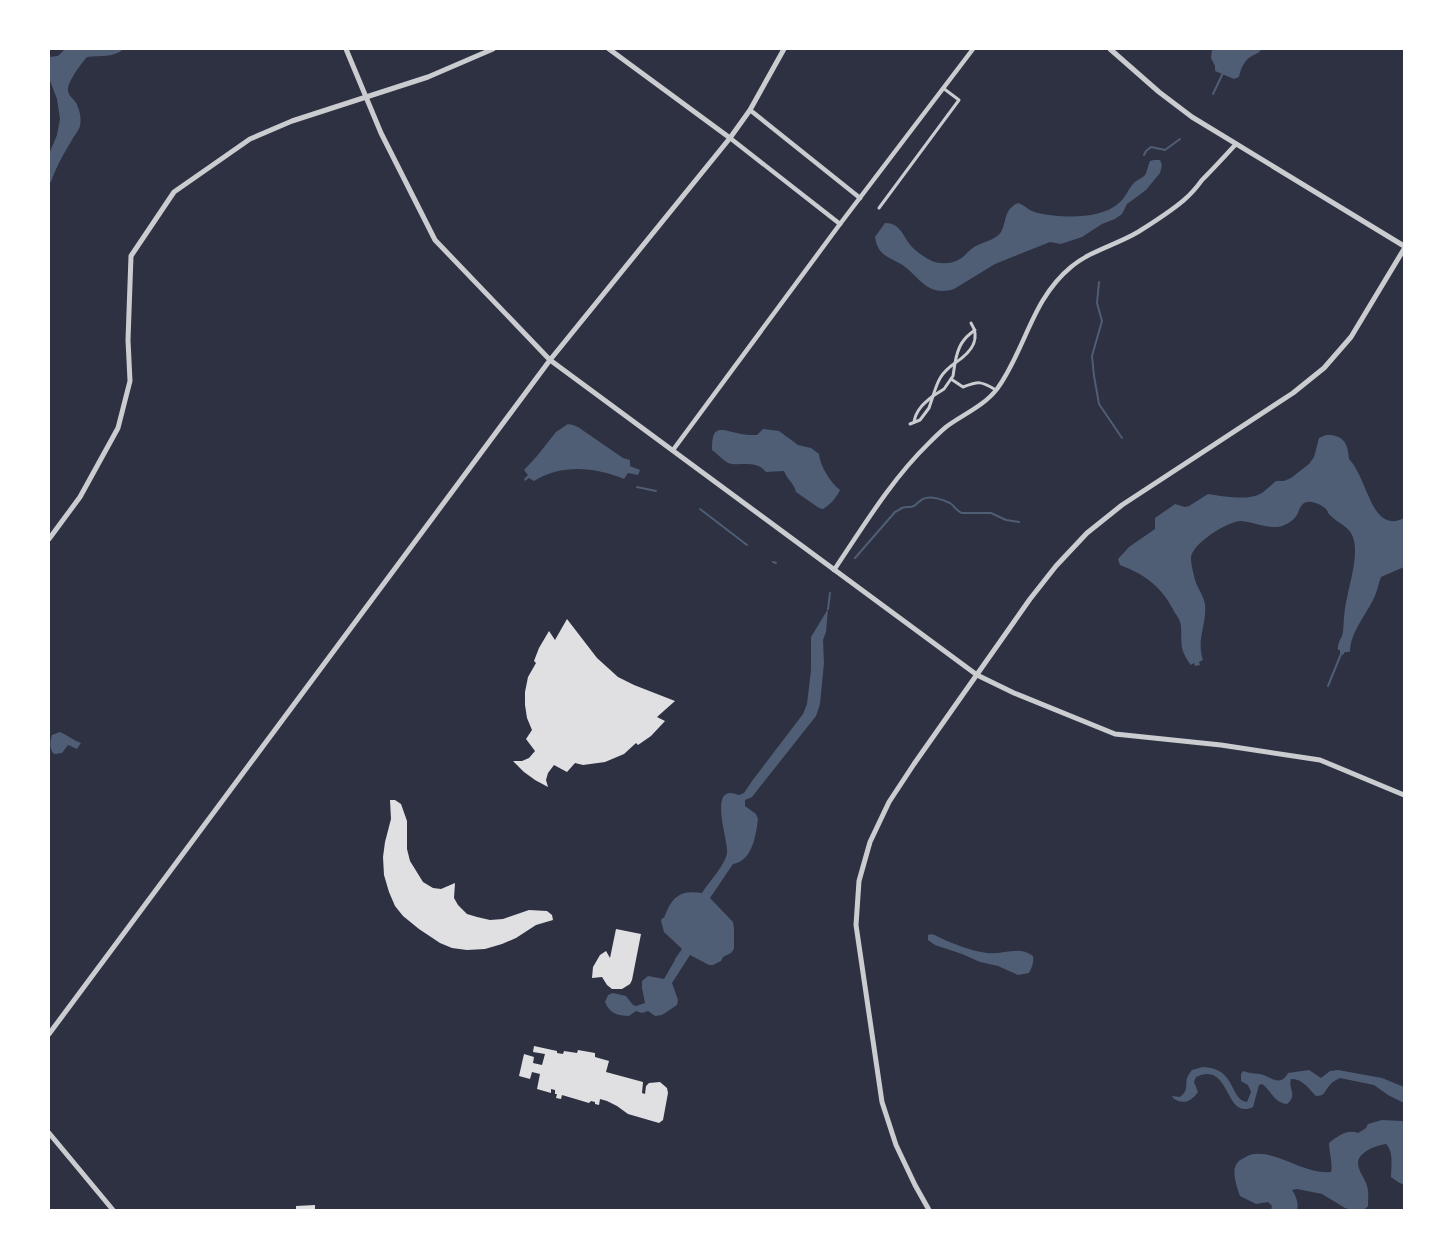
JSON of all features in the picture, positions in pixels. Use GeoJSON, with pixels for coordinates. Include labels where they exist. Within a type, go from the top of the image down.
{"type":"FeatureCollection","features":[{"type":"Feature","properties":{"kind":"street"},"geometry":{"type":"LineString","coordinates":[[346,49],[381,133],[435,240],[550,360],[977,675],[1014,693],[1115,734],[1221,745],[1320,760],[1404,795]]}},
{"type":"Feature","properties":{"kind":"street"},"geometry":{"type":"LineString","coordinates":[[49,539],[80,497],[118,428],[130,381],[128,340],[131,256],[174,192],[250,139],[292,121],[428,77],[493,49]]}},
{"type":"Feature","properties":{"kind":"street"},"geometry":{"type":"LineString","coordinates":[[609,49],[730,138],[840,224]]}},
{"type":"Feature","properties":{"kind":"street"},"geometry":{"type":"LineString","coordinates":[[49,1034],[550,360],[730,138],[750,110],[784,49]]}},
{"type":"Feature","properties":{"kind":"street"},"geometry":{"type":"LineString","coordinates":[[673,450],[840,224],[973,49]]}},
{"type":"Feature","properties":{"kind":"street"},"geometry":{"type":"LineString","coordinates":[[929,1210],[896,1145],[882,1102],[856,925],[859,881],[870,842],[889,802],[1030,599],[1056,566],[1087,533],[1122,505],[1293,392],[1324,368],[1351,337],[1404,248],[1185,112],[1110,49]]}},
{"type":"Feature","properties":{"kind":"street"},"geometry":{"type":"LineString","coordinates":[[879,208],[959,100],[943,88]]}},
{"type":"Feature","properties":{"kind":"street"},"geometry":{"type":"LineString","coordinates":[[750,110],[860,198]]}},
{"type":"Feature","properties":{"kind":"street"},"geometry":{"type":"LineString","coordinates":[[834,570],[882,499],[917,455],[945,428],[987,399],[996,390],[1019,350],[1042,299],[1057,280],[1072,266],[1090,255],[1136,233],[1186,199],[1236,144]]}},
{"type":"Feature","properties":{"kind":"street"},"geometry":{"type":"LineString","coordinates":[[971,323],[975,330],[976,335],[974,344],[966,356],[955,363],[945,370],[937,382],[933,396],[930,408],[920,420],[912,423],[924,402],[933,396],[944,389],[951,379],[953,376],[955,363],[958,350],[966,337],[975,330]]}},
{"type":"Feature","properties":{"kind":"street"},"geometry":{"type":"LineString","coordinates":[[951,379],[963,387],[975,382],[983,382],[996,390]]}},
{"type":"Feature","properties":{"kind":"street"},"geometry":{"type":"LineString","coordinates":[[49,1134],[113,1210]]}},
{"type":"Feature","properties":{"kind":"water"},"geometry":{"type":"Polygon","coordinates":[[[65,49],[124,49],[111,55],[87,57],[72,78],[68,91],[79,109],[80,126],[60,160],[51,182],[49,181],[49,154],[57,135],[60,119],[57,99],[49,78],[49,57],[58,56],[65,49]]]}},
{"type":"Feature","properties":{"kind":"water"},"geometry":{"type":"Polygon","coordinates":[[[1212,49],[1262,49],[1249,57],[1239,77],[1234,79],[1215,71],[1211,58],[1212,49]]]}},
{"type":"Feature","properties":{"kind":"water"},"geometry":{"type":"Polygon","coordinates":[[[1160,160],[1162,165],[1160,173],[1146,190],[1127,204],[1122,214],[1115,219],[1102,224],[1082,237],[1061,244],[1050,242],[995,264],[954,289],[938,291],[931,289],[904,266],[885,255],[876,244],[875,237],[885,223],[895,225],[918,253],[937,263],[957,261],[974,247],[999,235],[1010,209],[1018,203],[1035,212],[1069,217],[1091,215],[1111,209],[1121,201],[1134,183],[1145,175],[1150,161],[1160,160]]]}},
{"type":"Feature","properties":{"kind":"water"},"geometry":{"type":"Polygon","coordinates":[[[568,424],[578,427],[623,458],[630,460],[630,466],[640,470],[638,475],[628,473],[624,479],[601,472],[578,469],[556,472],[534,481],[529,478],[525,481],[524,479],[528,475],[524,470],[556,432],[568,424]]]}},
{"type":"Feature","properties":{"kind":"water"},"geometry":{"type":"Polygon","coordinates":[[[763,429],[779,431],[798,445],[811,448],[819,454],[826,474],[840,490],[828,505],[823,509],[819,508],[796,492],[784,471],[766,472],[759,466],[751,464],[730,464],[712,450],[712,441],[719,430],[745,435],[757,435],[763,429]]]}},
{"type":"Feature","properties":{"kind":"water"},"geometry":{"type":"Polygon","coordinates":[[[1326,435],[1337,436],[1344,441],[1349,459],[1380,515],[1390,521],[1404,518],[1404,567],[1381,577],[1374,597],[1353,637],[1350,651],[1345,652],[1343,655],[1338,650],[1338,647],[1343,632],[1345,606],[1355,558],[1354,542],[1348,529],[1333,518],[1324,507],[1307,502],[1301,506],[1293,519],[1278,527],[1268,527],[1241,521],[1219,529],[1197,546],[1191,558],[1196,583],[1203,596],[1205,619],[1201,639],[1203,660],[1199,662],[1200,665],[1195,666],[1194,663],[1191,665],[1187,660],[1181,643],[1180,621],[1165,596],[1138,573],[1120,565],[1118,559],[1129,547],[1155,529],[1155,518],[1175,504],[1185,507],[1189,506],[1208,494],[1234,497],[1255,496],[1262,493],[1276,481],[1284,481],[1291,478],[1309,464],[1314,457],[1319,438],[1326,435]]]}},
{"type":"Feature","properties":{"kind":"water"},"geometry":{"type":"Polygon","coordinates":[[[828,609],[826,632],[823,640],[824,663],[820,704],[816,716],[752,797],[745,800],[745,806],[756,814],[758,819],[752,847],[745,858],[733,864],[710,898],[733,922],[734,949],[723,957],[721,961],[713,965],[709,965],[690,955],[672,983],[678,1000],[677,1005],[662,1015],[655,1016],[648,1011],[642,1013],[636,1011],[629,1016],[614,1013],[605,1002],[608,995],[613,993],[626,996],[636,1006],[645,1003],[642,981],[648,976],[664,979],[682,949],[664,932],[662,918],[664,918],[677,896],[694,892],[702,893],[726,858],[727,846],[721,814],[723,796],[729,793],[739,795],[744,793],[803,714],[807,704],[811,670],[811,637],[828,609]]]}},
{"type":"Feature","properties":{"kind":"water"},"geometry":{"type":"Polygon","coordinates":[[[60,732],[81,743],[77,749],[68,745],[62,753],[54,754],[52,752],[51,737],[60,732]]]}},
{"type":"Feature","properties":{"kind":"water"},"geometry":{"type":"Polygon","coordinates":[[[931,934],[971,950],[981,952],[1022,951],[1033,956],[1033,965],[1029,973],[1018,975],[998,966],[980,962],[935,945],[928,940],[928,935],[931,934]]]}},
{"type":"Feature","properties":{"kind":"water"},"geometry":{"type":"Polygon","coordinates":[[[1203,1067],[1222,1073],[1237,1096],[1247,1102],[1251,1092],[1248,1085],[1241,1081],[1243,1071],[1263,1075],[1275,1080],[1282,1080],[1288,1073],[1309,1070],[1321,1078],[1330,1071],[1338,1070],[1382,1078],[1404,1087],[1404,1103],[1374,1085],[1340,1078],[1331,1083],[1323,1094],[1316,1096],[1302,1082],[1291,1079],[1292,1098],[1287,1104],[1278,1101],[1262,1084],[1259,1085],[1253,1107],[1244,1109],[1237,1106],[1231,1099],[1216,1076],[1207,1074],[1196,1077],[1194,1082],[1198,1092],[1193,1098],[1183,1102],[1173,1098],[1172,1096],[1180,1097],[1185,1092],[1187,1078],[1192,1070],[1203,1067]]]}},
{"type":"Feature","properties":{"kind":"water"},"geometry":{"type":"Polygon","coordinates":[[[1382,1120],[1404,1122],[1404,1185],[1391,1177],[1391,1155],[1386,1144],[1364,1152],[1358,1163],[1368,1191],[1368,1206],[1364,1210],[1345,1208],[1322,1194],[1297,1189],[1292,1190],[1297,1200],[1297,1210],[1271,1210],[1272,1206],[1268,1202],[1256,1204],[1240,1196],[1234,1175],[1236,1165],[1246,1157],[1254,1154],[1264,1154],[1312,1170],[1331,1172],[1329,1143],[1343,1134],[1350,1132],[1358,1133],[1366,1128],[1368,1124],[1382,1120]]]}},
{"type":"Feature","properties":{"kind":"building"},"geometry":{"type":"Polygon","coordinates":[[[567,619],[597,658],[618,677],[675,701],[657,717],[665,721],[651,736],[638,745],[636,743],[624,754],[605,762],[583,765],[575,763],[567,772],[554,765],[548,773],[546,780],[548,787],[524,772],[513,761],[522,761],[529,758],[535,751],[526,739],[532,730],[527,718],[525,705],[528,677],[536,663],[534,661],[539,648],[549,631],[555,640],[567,619]]]}},
{"type":"Feature","properties":{"kind":"building"},"geometry":{"type":"Polygon","coordinates":[[[390,800],[395,800],[401,804],[407,821],[407,849],[410,861],[423,882],[433,888],[441,889],[455,883],[454,898],[458,905],[467,914],[477,917],[490,920],[503,919],[529,910],[547,911],[552,915],[553,920],[536,925],[516,938],[502,944],[485,949],[467,950],[452,948],[440,943],[419,929],[403,916],[395,906],[384,875],[383,857],[391,819],[390,800]]]}},
{"type":"Feature","properties":{"kind":"building"},"geometry":{"type":"Polygon","coordinates":[[[616,929],[641,934],[632,980],[630,984],[622,989],[612,989],[602,977],[592,978],[593,967],[600,955],[606,951],[610,958],[616,929]]]}},
{"type":"Feature","properties":{"kind":"building"},"geometry":{"type":"Polygon","coordinates":[[[534,1046],[563,1054],[564,1051],[577,1053],[578,1050],[595,1053],[595,1057],[609,1061],[606,1072],[643,1082],[642,1093],[645,1094],[646,1086],[649,1083],[660,1082],[667,1088],[668,1093],[663,1120],[659,1123],[628,1114],[617,1106],[600,1099],[599,1105],[595,1104],[595,1102],[591,1101],[589,1103],[562,1095],[561,1099],[556,1098],[555,1090],[551,1089],[551,1093],[537,1089],[540,1074],[532,1072],[530,1079],[519,1076],[524,1054],[534,1057],[533,1063],[542,1065],[545,1054],[533,1052],[534,1046]]]}},
{"type":"Feature","properties":{"kind":"building"},"geometry":{"type":"Polygon","coordinates":[[[315,1205],[315,1210],[296,1210],[296,1206],[315,1205]]]}},
{"type":"Feature","properties":{"kind":"waterway"},"geometry":{"type":"LineString","coordinates":[[1213,94],[1223,73]]}},
{"type":"Feature","properties":{"kind":"waterway"},"geometry":{"type":"LineString","coordinates":[[1144,155],[1151,147],[1165,150],[1180,139]]}},
{"type":"Feature","properties":{"kind":"waterway"},"geometry":{"type":"LineString","coordinates":[[1099,282],[1097,303],[1102,321],[1092,356],[1094,376],[1099,404],[1122,438]]}},
{"type":"Feature","properties":{"kind":"waterway"},"geometry":{"type":"LineString","coordinates":[[637,487],[656,491]]}},
{"type":"Feature","properties":{"kind":"waterway"},"geometry":{"type":"LineString","coordinates":[[855,558],[895,512],[904,507],[914,506],[926,498],[937,498],[952,504],[962,513],[991,513],[1006,520],[1019,522]]}},
{"type":"Feature","properties":{"kind":"waterway"},"geometry":{"type":"LineString","coordinates":[[700,509],[747,545]]}},
{"type":"Feature","properties":{"kind":"waterway"},"geometry":{"type":"LineString","coordinates":[[828,609],[830,593]]}},
{"type":"Feature","properties":{"kind":"waterway"},"geometry":{"type":"LineString","coordinates":[[1328,686],[1341,654]]}}]}
